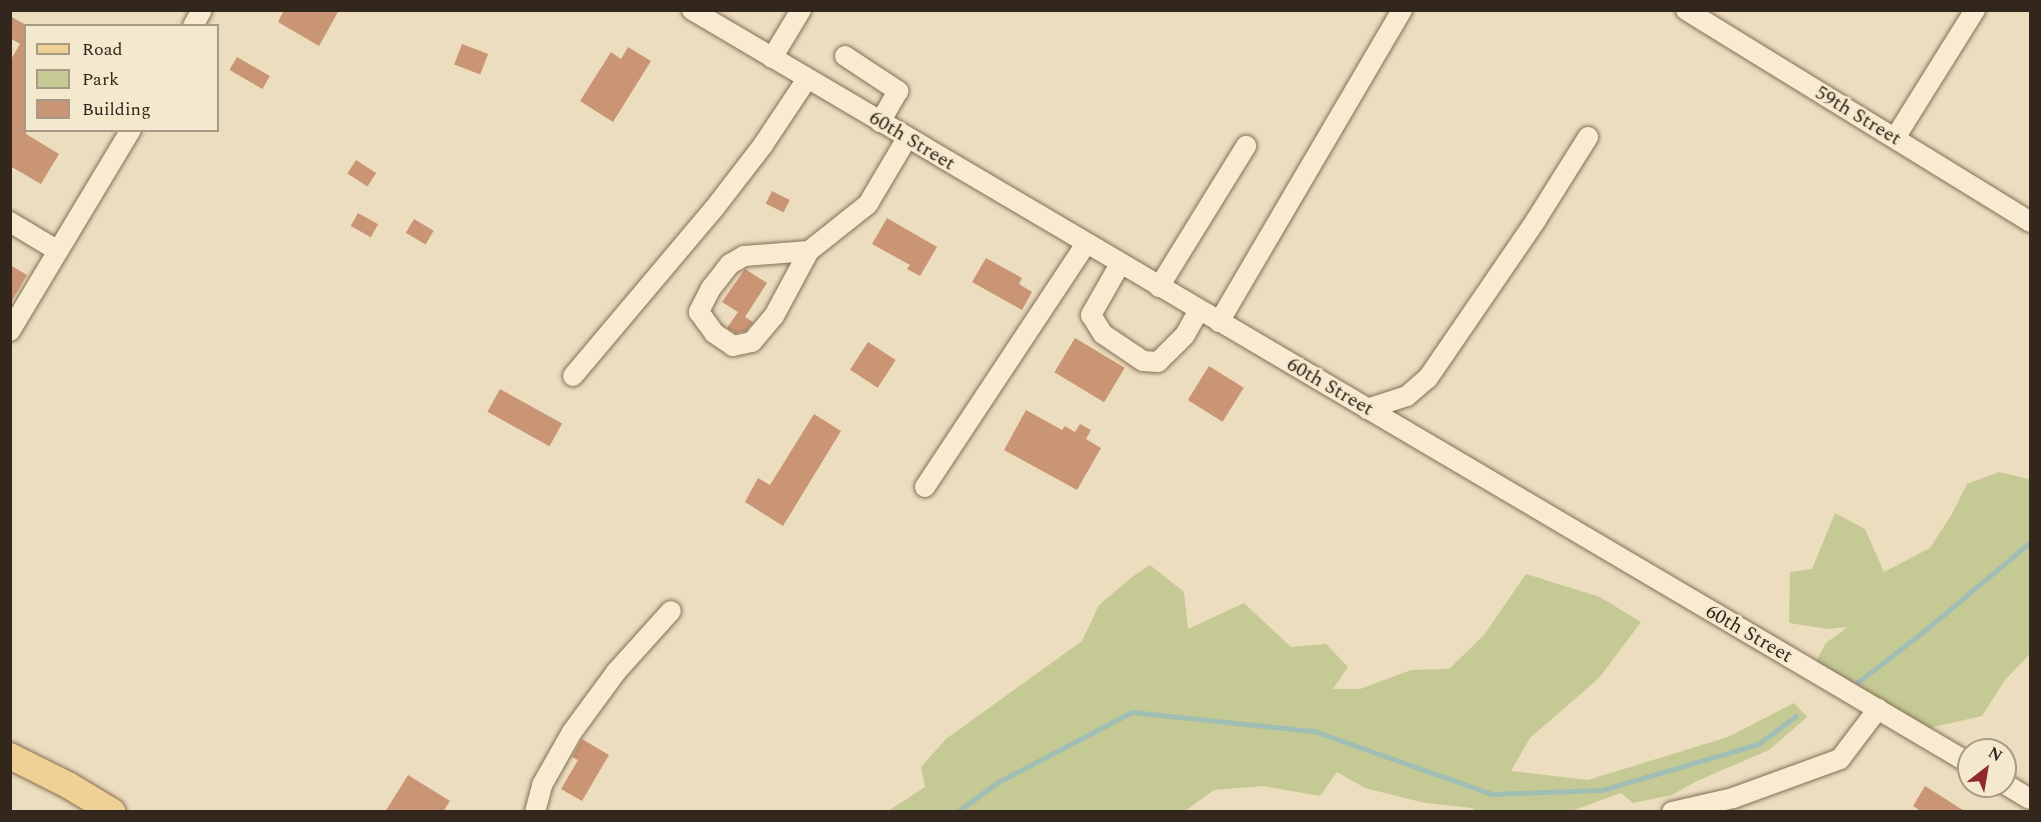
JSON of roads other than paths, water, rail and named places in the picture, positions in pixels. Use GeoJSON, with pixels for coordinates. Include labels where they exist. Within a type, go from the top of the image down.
{"type":"FeatureCollection","features":[{"type":"Feature","properties":{"kind":"main road"},"geometry":{"type":"LineString","coordinates":[[10,756],[68,785],[113,812]]}},
{"type":"Feature","properties":{"kind":"street"},"geometry":{"type":"LineString","coordinates":[[195,24],[202,10]]}},
{"type":"Feature","properties":{"kind":"street","name":"60th Street"},"geometry":{"type":"LineString","coordinates":[[692,10],[1957,756]]}},
{"type":"Feature","properties":{"kind":"street"},"geometry":{"type":"LineString","coordinates":[[772,58],[801,10]]}},
{"type":"Feature","properties":{"kind":"street"},"geometry":{"type":"LineString","coordinates":[[1219,322],[1402,10]]}},
{"type":"Feature","properties":{"kind":"street","name":"59th Street"},"geometry":{"type":"LineString","coordinates":[[1686,10],[2031,222]]}},
{"type":"Feature","properties":{"kind":"street"},"geometry":{"type":"LineString","coordinates":[[1895,138],[1975,10]]}},
{"type":"Feature","properties":{"kind":"street"},"geometry":{"type":"LineString","coordinates":[[845,56],[898,91],[880,122]]}},
{"type":"Feature","properties":{"kind":"street"},"geometry":{"type":"LineString","coordinates":[[573,376],[713,210],[763,145],[807,79]]}},
{"type":"Feature","properties":{"kind":"street"},"geometry":{"type":"LineString","coordinates":[[10,331],[130,132]]}},
{"type":"Feature","properties":{"kind":"street"},"geometry":{"type":"LineString","coordinates":[[1367,409],[1407,396],[1428,378],[1536,220],[1588,137]]}},
{"type":"Feature","properties":{"kind":"street"},"geometry":{"type":"LineString","coordinates":[[809,251],[744,256],[730,264],[711,288],[699,312],[714,333],[733,346],[752,342],[774,316],[809,251],[868,204],[908,138]]}},
{"type":"Feature","properties":{"kind":"street"},"geometry":{"type":"LineString","coordinates":[[1159,287],[1246,146]]}},
{"type":"Feature","properties":{"kind":"street"},"geometry":{"type":"LineString","coordinates":[[10,222],[58,251]]}},
{"type":"Feature","properties":{"kind":"street"},"geometry":{"type":"LineString","coordinates":[[925,487],[1086,244]]}},
{"type":"Feature","properties":{"kind":"street"},"geometry":{"type":"LineString","coordinates":[[1120,264],[1091,315],[1103,334],[1143,361],[1158,362],[1185,335],[1199,310]]}},
{"type":"Feature","properties":{"kind":"street"},"geometry":{"type":"LineString","coordinates":[[535,812],[542,785],[572,732],[616,672],[671,611]]}},
{"type":"Feature","properties":{"kind":"street"},"geometry":{"type":"LineString","coordinates":[[1672,812],[1733,798],[1840,759],[1878,709]]}},
{"type":"Feature","properties":{"kind":"street"},"geometry":{"type":"LineString","coordinates":[[2017,791],[2031,799]]}},
{"type":"Feature","properties":{"kind":"waterway"},"geometry":{"type":"LineString","coordinates":[[1858,682],[1924,631],[2030,542]]}},
{"type":"Feature","properties":{"kind":"waterway"},"geometry":{"type":"LineString","coordinates":[[957,812],[998,782],[1132,712],[1314,731],[1492,794],[1602,790],[1758,744],[1796,716]]}}]}
